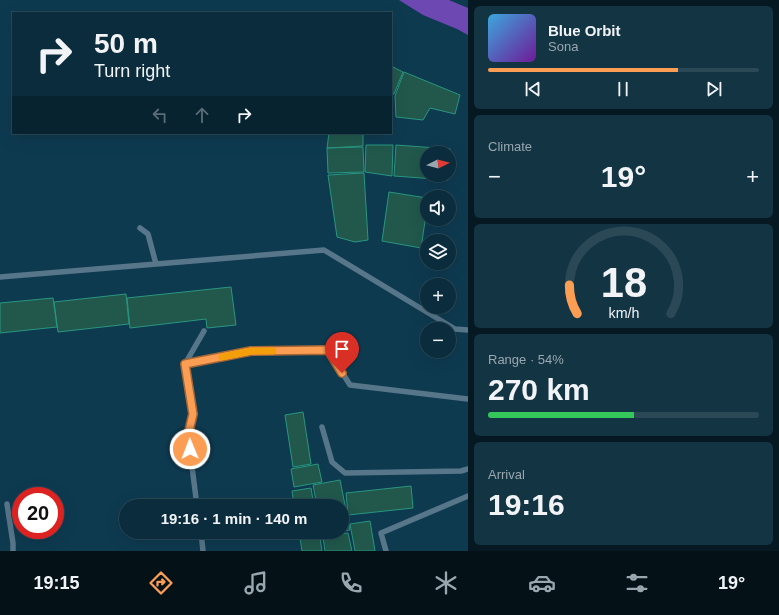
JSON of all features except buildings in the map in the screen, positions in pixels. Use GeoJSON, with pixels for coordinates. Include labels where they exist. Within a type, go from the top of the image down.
{"type":"FeatureCollection","features":[{"type":"Feature","properties":{"kind":"lane"},"geometry":{"type":"LineString","coordinates":[[140,228],[148,234],[156,264]]}},
{"type":"Feature","properties":{"kind":"lane"},"geometry":{"type":"LineString","coordinates":[[0,277],[324,250],[455,329],[468,330]]}},
{"type":"Feature","properties":{"kind":"lane"},"geometry":{"type":"LineString","coordinates":[[196,499],[188,435],[193,414],[185,364],[204,331]]}},
{"type":"Feature","properties":{"kind":"lane"},"geometry":{"type":"LineString","coordinates":[[185,364],[251,351],[328,350],[350,384],[468,399]]}},
{"type":"Feature","properties":{"kind":"lane"},"geometry":{"type":"LineString","coordinates":[[322,427],[332,462],[345,473],[461,471],[468,469]]}},
{"type":"Feature","properties":{"kind":"lane"},"geometry":{"type":"LineString","coordinates":[[386,551],[381,533],[468,496]]}},
{"type":"Feature","properties":{"kind":"lane"},"geometry":{"type":"LineString","coordinates":[[7,504],[13,551]]}},
{"type":"Feature","properties":{"kind":"lane"},"geometry":{"type":"LineString","coordinates":[[202,539],[203,551]]}},
{"type":"Feature","properties":{"kind":"shaded area"},"geometry":{"type":"Polygon","coordinates":[[[399,0],[449,0],[468,8],[468,35],[423,15],[399,0]]]}},
{"type":"Feature","properties":{"kind":"slow traffic"},"geometry":{"type":"LineString","coordinates":[[222,357],[251,351],[273,351]]}},
{"type":"Feature","properties":{"kind":"route"},"geometry":{"type":"LineString","coordinates":[[190,449],[188,435],[193,414],[185,364],[251,351],[328,350],[342,373]]}}]}
